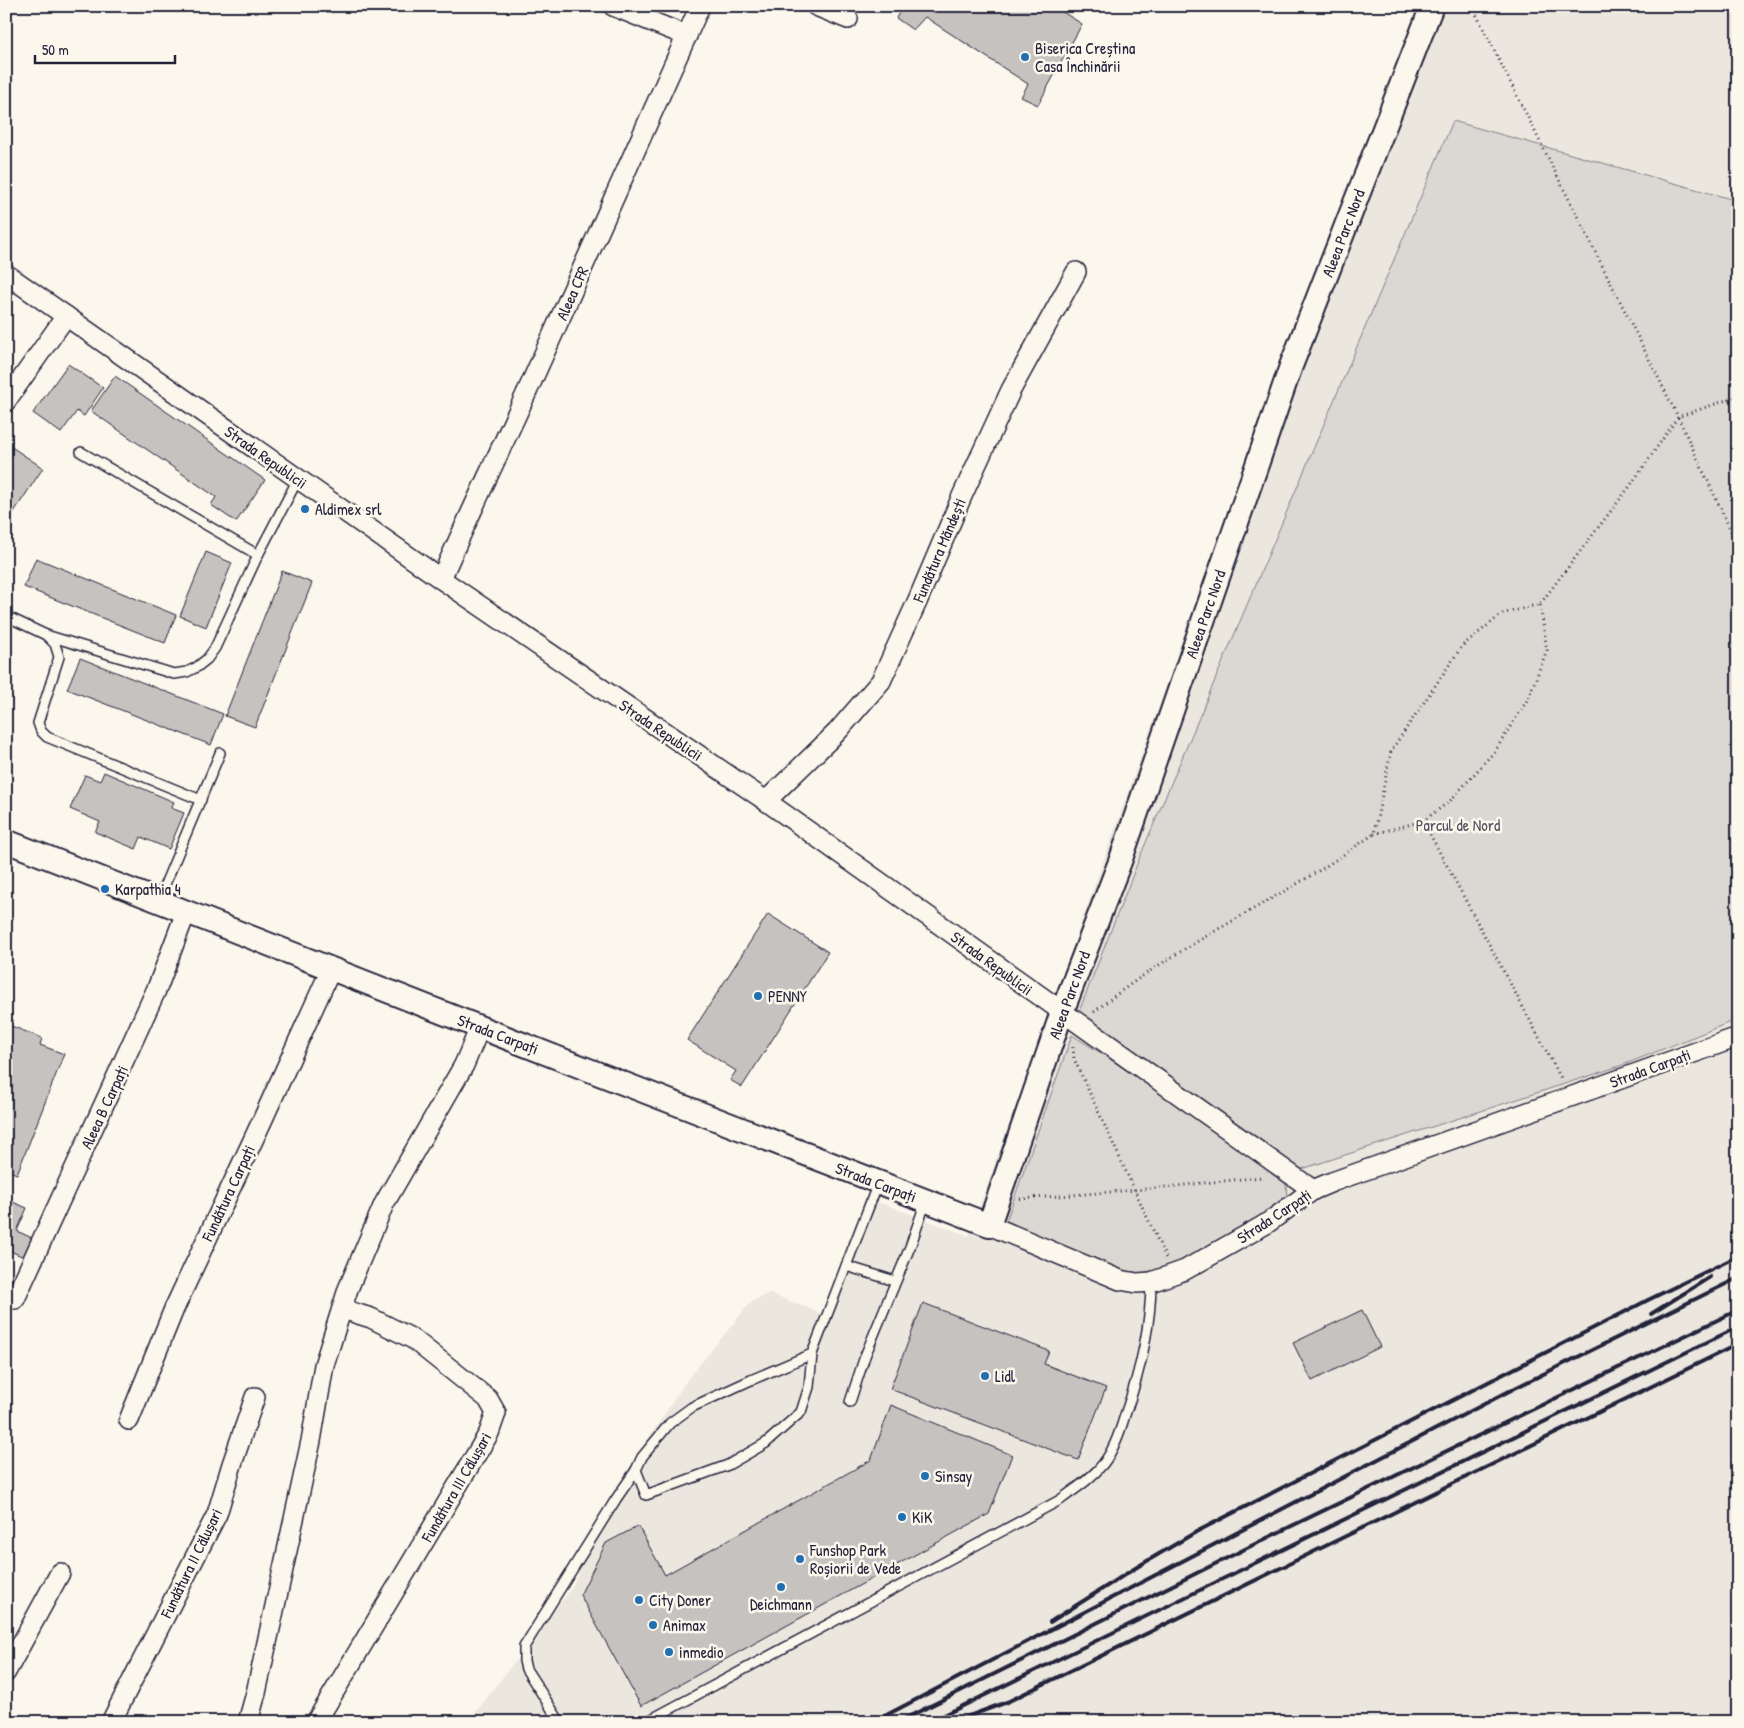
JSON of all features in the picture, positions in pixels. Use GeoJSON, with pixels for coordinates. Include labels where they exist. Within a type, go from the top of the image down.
{"type":"FeatureCollection","features":[{"type":"Feature","properties":{"kind":"street"},"geometry":{"type":"LineString","coordinates":[[613,6],[686,36]]}},
{"type":"Feature","properties":{"kind":"street","name":"Aleea CFR"},"geometry":{"type":"LineString","coordinates":[[441,580],[700,6]]}},
{"type":"Feature","properties":{"kind":"street"},"geometry":{"type":"LineString","coordinates":[[816,6],[848,19]]}},
{"type":"Feature","properties":{"kind":"street","name":"Aleea Parc Nord"},"geometry":{"type":"LineString","coordinates":[[989,1225],[1070,1018],[1121,858],[1291,366],[1432,6]]}},
{"type":"Feature","properties":{"kind":"street","name":"Fundătura Măndești"},"geometry":{"type":"LineString","coordinates":[[766,802],[837,732],[881,681],[962,496],[1011,390],[1076,272]]}},
{"type":"Feature","properties":{"kind":"street","name":"Strada Republicii"},"geometry":{"type":"LineString","coordinates":[[6,274],[441,580],[766,802],[1313,1190]]}},
{"type":"Feature","properties":{"kind":"street"},"geometry":{"type":"LineString","coordinates":[[6,401],[66,316]]}},
{"type":"Feature","properties":{"kind":"street","name":"Strada Carpați"},"geometry":{"type":"LineString","coordinates":[[6,841],[480,1028],[989,1225],[1120,1280],[1137,1283],[1151,1282],[1202,1261],[1266,1224],[1313,1190],[1738,1037]]}},
{"type":"Feature","properties":{"kind":"street","name":"Aleea B Carpați"},"geometry":{"type":"LineString","coordinates":[[15,1299],[158,986],[186,912]]}},
{"type":"Feature","properties":{"kind":"street","name":"Fundătura Carpați"},"geometry":{"type":"LineString","coordinates":[[129,1420],[174,1309],[331,968]]}},
{"type":"Feature","properties":{"kind":"street"},"geometry":{"type":"LineString","coordinates":[[248,1722],[311,1441],[324,1365],[348,1289],[384,1204],[464,1065],[480,1028]]}},
{"type":"Feature","properties":{"kind":"street","name":"Fundătura III Călușari"},"geometry":{"type":"LineString","coordinates":[[316,1722],[489,1433],[496,1413],[488,1399],[413,1339],[371,1318],[342,1310]]}},
{"type":"Feature","properties":{"kind":"street","name":"Fundătura II Călușari"},"geometry":{"type":"LineString","coordinates":[[110,1722],[217,1514],[255,1397]]}},
{"type":"Feature","properties":{"kind":"street"},"geometry":{"type":"LineString","coordinates":[[6,1672],[60,1573]]}},
{"type":"Feature","properties":{"kind":"lane"},"geometry":{"type":"LineString","coordinates":[[81,452],[258,555]]}},
{"type":"Feature","properties":{"kind":"lane"},"geometry":{"type":"LineString","coordinates":[[6,616],[46,635],[159,670],[174,674],[187,672],[207,660],[215,648],[258,555],[298,479]]}},
{"type":"Feature","properties":{"kind":"lane"},"geometry":{"type":"LineString","coordinates":[[46,635],[55,644],[58,657],[38,722],[40,731],[47,737],[201,800]]}},
{"type":"Feature","properties":{"kind":"lane"},"geometry":{"type":"LineString","coordinates":[[158,901],[220,753]]}},
{"type":"Feature","properties":{"kind":"lane"},"geometry":{"type":"LineString","coordinates":[[636,1470],[646,1495],[728,1465],[766,1443],[801,1412],[809,1388],[812,1354],[878,1183]]}},
{"type":"Feature","properties":{"kind":"lane"},"geometry":{"type":"LineString","coordinates":[[850,1402],[865,1356],[926,1201]]}},
{"type":"Feature","properties":{"kind":"lane"},"geometry":{"type":"LineString","coordinates":[[846,1266],[895,1282]]}},
{"type":"Feature","properties":{"kind":"lane"},"geometry":{"type":"LineString","coordinates":[[646,1722],[1060,1500],[1087,1481],[1104,1463],[1117,1440],[1138,1374],[1151,1307],[1151,1282]]}},
{"type":"Feature","properties":{"kind":"lane"},"geometry":{"type":"LineString","coordinates":[[560,1722],[526,1668],[524,1647],[636,1470],[642,1457],[670,1423],[692,1407],[812,1354]]}},
{"type":"Feature","properties":{"kind":"path"},"geometry":{"type":"LineString","coordinates":[[1472,6],[1678,417],[1738,546]]}},
{"type":"Feature","properties":{"kind":"path"},"geometry":{"type":"LineString","coordinates":[[1374,834],[1391,751],[1462,646],[1502,614],[1540,604],[1630,486],[1678,417],[1738,396]]}},
{"type":"Feature","properties":{"kind":"path"},"geometry":{"type":"LineString","coordinates":[[1174,1274],[1074,1059],[1070,1018],[1080,1019],[1092,1014],[1117,993],[1176,955],[1312,875],[1374,834],[1423,821],[1450,800],[1495,751],[1528,699],[1547,650],[1540,604]]}},
{"type":"Feature","properties":{"kind":"path"},"geometry":{"type":"LineString","coordinates":[[1423,821],[1571,1096]]}},
{"type":"Feature","properties":{"kind":"path"},"geometry":{"type":"LineString","coordinates":[[998,1200],[1136,1190],[1293,1174]]}},
{"type":"Feature","properties":{"kind":"shaded area"},"geometry":{"type":"Polygon","coordinates":[[[1420,6],[1738,6],[1738,1722],[468,1722],[571,1589],[627,1471],[687,1380],[750,1303],[769,1293],[823,1314],[876,1201],[969,1236],[1247,460],[1420,6]]]}},
{"type":"Feature","properties":{"kind":"green space","name":"Parcul de Nord"},"geometry":{"type":"Polygon","coordinates":[[[1453,121],[1738,201],[1738,1019],[1623,1065],[1299,1170],[1078,1014],[1141,854],[1453,121]]]}},
{"type":"Feature","properties":{"kind":"green space"},"geometry":{"type":"Polygon","coordinates":[[[1072,1035],[1280,1176],[1286,1184],[1287,1198],[1264,1218],[1170,1267],[1141,1273],[1116,1270],[1005,1224],[1072,1035]]]}},
{"type":"Feature","properties":{"kind":"building","name":"Biserica Creștina Casa Închinării"},"geometry":{"type":"Polygon","coordinates":[[[903,6],[1053,6],[1082,24],[1038,105],[1021,97],[1028,84],[925,17],[913,30],[896,18],[903,6]]]}},
{"type":"Feature","properties":{"kind":"building"},"geometry":{"type":"Polygon","coordinates":[[[68,364],[103,388],[84,416],[77,411],[61,433],[33,413],[68,364]]]}},
{"type":"Feature","properties":{"kind":"building"},"geometry":{"type":"Polygon","coordinates":[[[115,376],[265,480],[236,522],[211,505],[216,497],[91,411],[115,376]]]}},
{"type":"Feature","properties":{"kind":"building"},"geometry":{"type":"Polygon","coordinates":[[[10,446],[43,468],[6,524],[6,452],[10,446]]]}},
{"type":"Feature","properties":{"kind":"building"},"geometry":{"type":"Polygon","coordinates":[[[206,552],[232,563],[206,627],[180,616],[206,552]]]}},
{"type":"Feature","properties":{"kind":"building"},"geometry":{"type":"Polygon","coordinates":[[[36,558],[176,615],[165,643],[24,587],[36,558]]]}},
{"type":"Feature","properties":{"kind":"building"},"geometry":{"type":"Polygon","coordinates":[[[282,571],[312,583],[255,727],[225,716],[282,571]]]}},
{"type":"Feature","properties":{"kind":"building"},"geometry":{"type":"Polygon","coordinates":[[[80,658],[223,714],[211,745],[67,689],[80,658]]]}},
{"type":"Feature","properties":{"kind":"building"},"geometry":{"type":"Polygon","coordinates":[[[104,772],[174,802],[171,808],[184,813],[169,849],[141,837],[136,849],[95,832],[100,822],[70,809],[85,775],[100,781],[104,772]]]}},
{"type":"Feature","properties":{"kind":"building","name":"PENNY"},"geometry":{"type":"Polygon","coordinates":[[[768,914],[828,952],[742,1087],[730,1080],[736,1071],[687,1040],[768,914]]]}},
{"type":"Feature","properties":{"kind":"building"},"geometry":{"type":"Polygon","coordinates":[[[6,1024],[42,1038],[40,1045],[64,1054],[17,1174],[6,1170],[6,1024]]]}},
{"type":"Feature","properties":{"kind":"building"},"geometry":{"type":"Polygon","coordinates":[[[8,1200],[27,1208],[17,1231],[34,1239],[26,1258],[6,1249],[6,1205],[8,1200]]]}},
{"type":"Feature","properties":{"kind":"building","name":"Lidl"},"geometry":{"type":"Polygon","coordinates":[[[923,1303],[1049,1351],[1044,1364],[1106,1388],[1078,1460],[890,1389],[923,1303]]]}},
{"type":"Feature","properties":{"kind":"building"},"geometry":{"type":"Polygon","coordinates":[[[1362,1310],[1380,1347],[1312,1381],[1293,1343],[1362,1310]]]}},
{"type":"Feature","properties":{"kind":"building","name":"Funshop Park Roșiorii de Vede"},"geometry":{"type":"Polygon","coordinates":[[[891,1405],[1012,1455],[989,1514],[641,1706],[580,1595],[606,1543],[638,1526],[665,1575],[871,1460],[891,1405]]]}},
{"type":"Feature","properties":{"kind":"railway"},"geometry":{"type":"LineString","coordinates":[[1050,1622],[1196,1532],[1648,1300],[1738,1256]]}},
{"type":"Feature","properties":{"kind":"railway"},"geometry":{"type":"LineString","coordinates":[[1651,1314],[1710,1277]]}},
{"type":"Feature","properties":{"kind":"railway"},"geometry":{"type":"LineString","coordinates":[[873,1722],[1517,1387],[1738,1278]]}},
{"type":"Feature","properties":{"kind":"railway"},"geometry":{"type":"LineString","coordinates":[[898,1722],[1271,1536],[1738,1310]]}},
{"type":"Feature","properties":{"kind":"railway"},"geometry":{"type":"LineString","coordinates":[[930,1722],[1738,1327]]}},
{"type":"Feature","properties":{"kind":"railway"},"geometry":{"type":"LineString","coordinates":[[953,1722],[1007,1702],[1738,1344]]}},
{"type":"Feature","properties":{"kind":"place","name":"Biserica Creștina Casa Închinării"},"geometry":{"type":"Point","coordinates":[1025,57]}},
{"type":"Feature","properties":{"kind":"place","name":"Aldimex srl"},"geometry":{"type":"Point","coordinates":[305,509]}},
{"type":"Feature","properties":{"kind":"place","name":"Karpathia 4"},"geometry":{"type":"Point","coordinates":[105,889]}},
{"type":"Feature","properties":{"kind":"place","name":"PENNY"},"geometry":{"type":"Point","coordinates":[758,996]}},
{"type":"Feature","properties":{"kind":"place","name":"Lidl"},"geometry":{"type":"Point","coordinates":[985,1376]}},
{"type":"Feature","properties":{"kind":"place","name":"Sinsay"},"geometry":{"type":"Point","coordinates":[925,1476]}},
{"type":"Feature","properties":{"kind":"place","name":"KiK"},"geometry":{"type":"Point","coordinates":[902,1517]}},
{"type":"Feature","properties":{"kind":"place","name":"Funshop Park Roșiorii de Vede"},"geometry":{"type":"Point","coordinates":[800,1559]}},
{"type":"Feature","properties":{"kind":"place","name":"Deichmann"},"geometry":{"type":"Point","coordinates":[781,1587]}},
{"type":"Feature","properties":{"kind":"place","name":"City Doner"},"geometry":{"type":"Point","coordinates":[639,1600]}},
{"type":"Feature","properties":{"kind":"place","name":"Animax"},"geometry":{"type":"Point","coordinates":[653,1625]}},
{"type":"Feature","properties":{"kind":"place","name":"inmedio"},"geometry":{"type":"Point","coordinates":[669,1652]}}]}
